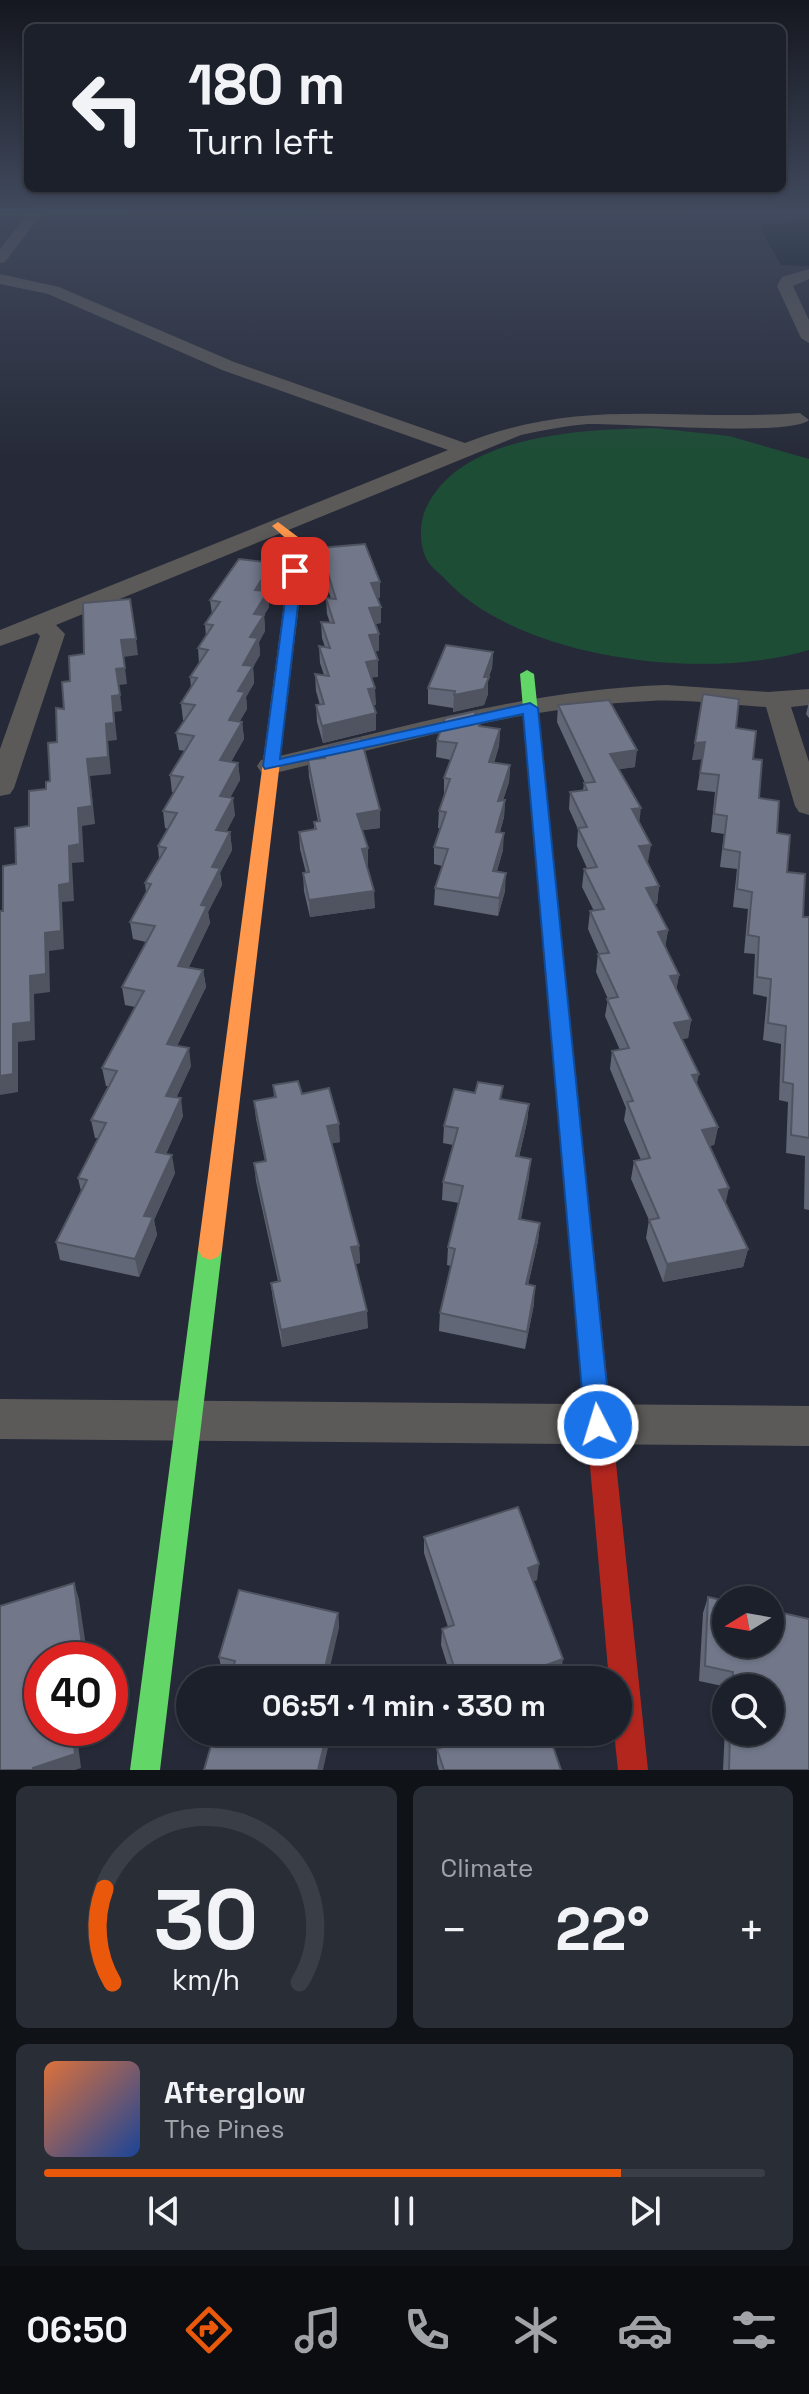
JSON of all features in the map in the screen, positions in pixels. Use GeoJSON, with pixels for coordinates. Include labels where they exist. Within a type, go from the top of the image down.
{"type":"FeatureCollection","features":[{"type":"Feature","properties":{"kind":"street"},"geometry":{"type":"LineString","coordinates":[[61,294],[228,366],[466,450]]}},
{"type":"Feature","properties":{"kind":"street"},"geometry":{"type":"LineString","coordinates":[[789,294],[809,338]]}},
{"type":"Feature","properties":{"kind":"street"},"geometry":{"type":"LineString","coordinates":[[0,639],[515,430],[580,417],[754,422],[806,416]]}},
{"type":"Feature","properties":{"kind":"street"},"geometry":{"type":"LineString","coordinates":[[145,1770],[299,543],[278,526]]}},
{"type":"Feature","properties":{"kind":"street"},"geometry":{"type":"LineString","coordinates":[[0,788],[53,634],[40,623]]}},
{"type":"Feature","properties":{"kind":"street"},"geometry":{"type":"LineString","coordinates":[[527,674],[633,1770]]}},
{"type":"Feature","properties":{"kind":"street"},"geometry":{"type":"LineString","coordinates":[[271,766],[530,708],[649,692],[777,702],[809,697]]}},
{"type":"Feature","properties":{"kind":"street"},"geometry":{"type":"LineString","coordinates":[[777,702],[809,806]]}},
{"type":"Feature","properties":{"kind":"street"},"geometry":{"type":"LineString","coordinates":[[0,1419],[809,1426]]}},
{"type":"Feature","properties":{"kind":"green space"},"geometry":{"type":"Polygon","coordinates":[[[654,428],[729,436],[809,459],[809,650],[767,659],[719,664],[668,663],[616,657],[519,629],[477,606],[427,560],[421,534],[426,508],[443,483],[467,464],[495,450],[560,434],[654,428]]]}},
{"type":"Feature","properties":{"kind":"building"},"geometry":{"type":"Polygon","coordinates":[[[365,544],[380,582],[371,583],[381,607],[369,608],[379,634],[369,635],[378,660],[366,662],[375,688],[368,689],[376,713],[322,726],[316,705],[324,704],[315,674],[329,676],[319,646],[330,648],[321,622],[334,623],[326,598],[336,599],[320,548],[365,544]]]}},
{"type":"Feature","properties":{"kind":"building"},"geometry":{"type":"Polygon","coordinates":[[[239,559],[272,563],[255,590],[268,591],[254,614],[264,615],[250,637],[258,638],[243,665],[253,666],[238,691],[245,692],[229,720],[242,722],[220,760],[238,763],[220,796],[233,798],[216,830],[230,832],[212,867],[220,868],[201,905],[207,906],[178,966],[203,970],[167,1044],[189,1048],[166,1096],[181,1098],[156,1152],[172,1155],[144,1216],[153,1217],[135,1259],[56,1242],[87,1180],[78,1178],[106,1123],[91,1120],[117,1071],[102,1068],[144,991],[122,987],[155,926],[130,922],[151,884],[145,883],[166,848],[158,846],[177,813],[163,811],[183,777],[170,775],[194,736],[176,733],[195,705],[181,703],[197,678],[190,677],[208,650],[198,648],[213,625],[205,624],[220,602],[210,600],[239,559]]]}},
{"type":"Feature","properties":{"kind":"building"},"geometry":{"type":"Polygon","coordinates":[[[130,599],[136,639],[121,640],[125,668],[116,669],[120,695],[112,696],[114,723],[106,724],[108,757],[87,759],[92,806],[78,808],[80,844],[69,846],[70,883],[59,885],[61,931],[45,933],[46,974],[30,976],[31,1022],[13,1024],[13,1074],[0,1076],[3,866],[16,864],[15,828],[29,826],[29,791],[46,789],[46,782],[50,781],[48,743],[57,742],[56,708],[64,709],[62,682],[70,681],[69,656],[84,654],[83,603],[130,599]]]}},
{"type":"Feature","properties":{"kind":"building"},"geometry":{"type":"Polygon","coordinates":[[[446,645],[493,652],[484,677],[489,677],[484,689],[454,695],[455,691],[428,688],[446,645]]]}},
{"type":"Feature","properties":{"kind":"building"},"geometry":{"type":"Polygon","coordinates":[[[703,694],[739,699],[736,728],[756,731],[753,759],[762,760],[759,798],[779,801],[777,833],[790,835],[787,872],[805,874],[803,917],[809,917],[809,1138],[791,1135],[793,1084],[783,1082],[786,1026],[768,1023],[771,979],[757,977],[759,937],[748,935],[752,892],[737,889],[740,852],[723,849],[727,816],[714,814],[719,775],[700,773],[705,742],[695,743],[703,694]]]}},
{"type":"Feature","properties":{"kind":"building"},"geometry":{"type":"Polygon","coordinates":[[[609,700],[637,750],[610,754],[641,808],[632,809],[651,845],[639,846],[659,886],[646,888],[668,930],[658,932],[679,975],[670,976],[691,1020],[674,1023],[699,1074],[692,1075],[718,1127],[702,1130],[729,1188],[719,1190],[748,1249],[667,1264],[649,1220],[659,1218],[634,1161],[650,1158],[627,1102],[633,1101],[612,1051],[629,1048],[607,999],[618,997],[598,954],[609,953],[590,911],[604,909],[584,869],[597,867],[578,828],[587,827],[570,792],[587,790],[584,783],[595,782],[558,705],[609,700]]]}},
{"type":"Feature","properties":{"kind":"building"},"geometry":{"type":"Polygon","coordinates":[[[476,711],[474,718],[481,719],[479,726],[500,729],[489,762],[510,765],[498,801],[505,800],[496,832],[504,833],[493,871],[506,873],[499,898],[435,888],[448,849],[434,847],[446,812],[439,811],[450,779],[444,778],[457,743],[437,741],[445,718],[476,711]]]}},
{"type":"Feature","properties":{"kind":"building"},"geometry":{"type":"Polygon","coordinates":[[[361,738],[380,810],[357,814],[368,848],[362,849],[374,891],[309,900],[303,873],[309,872],[299,832],[316,829],[314,822],[320,821],[308,760],[325,758],[322,751],[330,750],[329,746],[361,738]]]}},
{"type":"Feature","properties":{"kind":"building"},"geometry":{"type":"Polygon","coordinates":[[[298,1081],[302,1094],[329,1088],[339,1124],[327,1126],[359,1246],[351,1247],[367,1311],[281,1330],[271,1283],[280,1281],[254,1163],[266,1161],[254,1101],[276,1097],[273,1085],[298,1081]]]}},
{"type":"Feature","properties":{"kind":"building"},"geometry":{"type":"Polygon","coordinates":[[[478,1082],[503,1086],[500,1099],[529,1104],[516,1156],[531,1159],[519,1219],[540,1223],[526,1284],[535,1286],[527,1332],[440,1313],[455,1249],[448,1247],[463,1186],[443,1182],[458,1128],[444,1126],[454,1089],[475,1093],[478,1082]]]}},
{"type":"Feature","properties":{"kind":"building"},"geometry":{"type":"Polygon","coordinates":[[[518,1507],[539,1564],[528,1568],[563,1659],[543,1666],[454,1666],[442,1629],[454,1625],[424,1537],[518,1507]]]}},
{"type":"Feature","properties":{"kind":"building"},"geometry":{"type":"Polygon","coordinates":[[[74,1583],[82,1642],[24,1642],[24,1746],[74,1746],[75,1754],[33,1770],[0,1770],[0,1606],[74,1583]]]}},
{"type":"Feature","properties":{"kind":"building"},"geometry":{"type":"Polygon","coordinates":[[[239,1590],[338,1613],[325,1666],[233,1666],[235,1661],[219,1657],[239,1590]]]}},
{"type":"Feature","properties":{"kind":"building"},"geometry":{"type":"Polygon","coordinates":[[[708,1597],[712,1598],[712,1658],[784,1658],[784,1613],[809,1619],[809,1770],[729,1770],[730,1746],[784,1746],[784,1674],[733,1674],[705,1666],[708,1597]]]}},
{"type":"Feature","properties":{"kind":"building"},"geometry":{"type":"Polygon","coordinates":[[[211,1746],[324,1746],[318,1770],[204,1770],[211,1746]]]}},
{"type":"Feature","properties":{"kind":"building"},"geometry":{"type":"Polygon","coordinates":[[[445,1746],[553,1746],[561,1770],[444,1770],[437,1749],[445,1746]]]}},
{"type":"Feature","properties":{"kind":"traffic: fast"},"geometry":{"type":"LineString","coordinates":[[527,674],[576,1185]]}},
{"type":"Feature","properties":{"kind":"traffic: fast"},"geometry":{"type":"LineString","coordinates":[[145,1770],[210,1250]]}},
{"type":"Feature","properties":{"kind":"traffic: slow"},"geometry":{"type":"LineString","coordinates":[[210,1250],[299,543],[278,526]]}},
{"type":"Feature","properties":{"kind":"traffic: jam"},"geometry":{"type":"LineString","coordinates":[[576,1185],[633,1770]]}},
{"type":"Feature","properties":{"kind":"route"},"geometry":{"type":"LineString","coordinates":[[295,571],[271,766],[530,708],[598,1425]]}}]}
